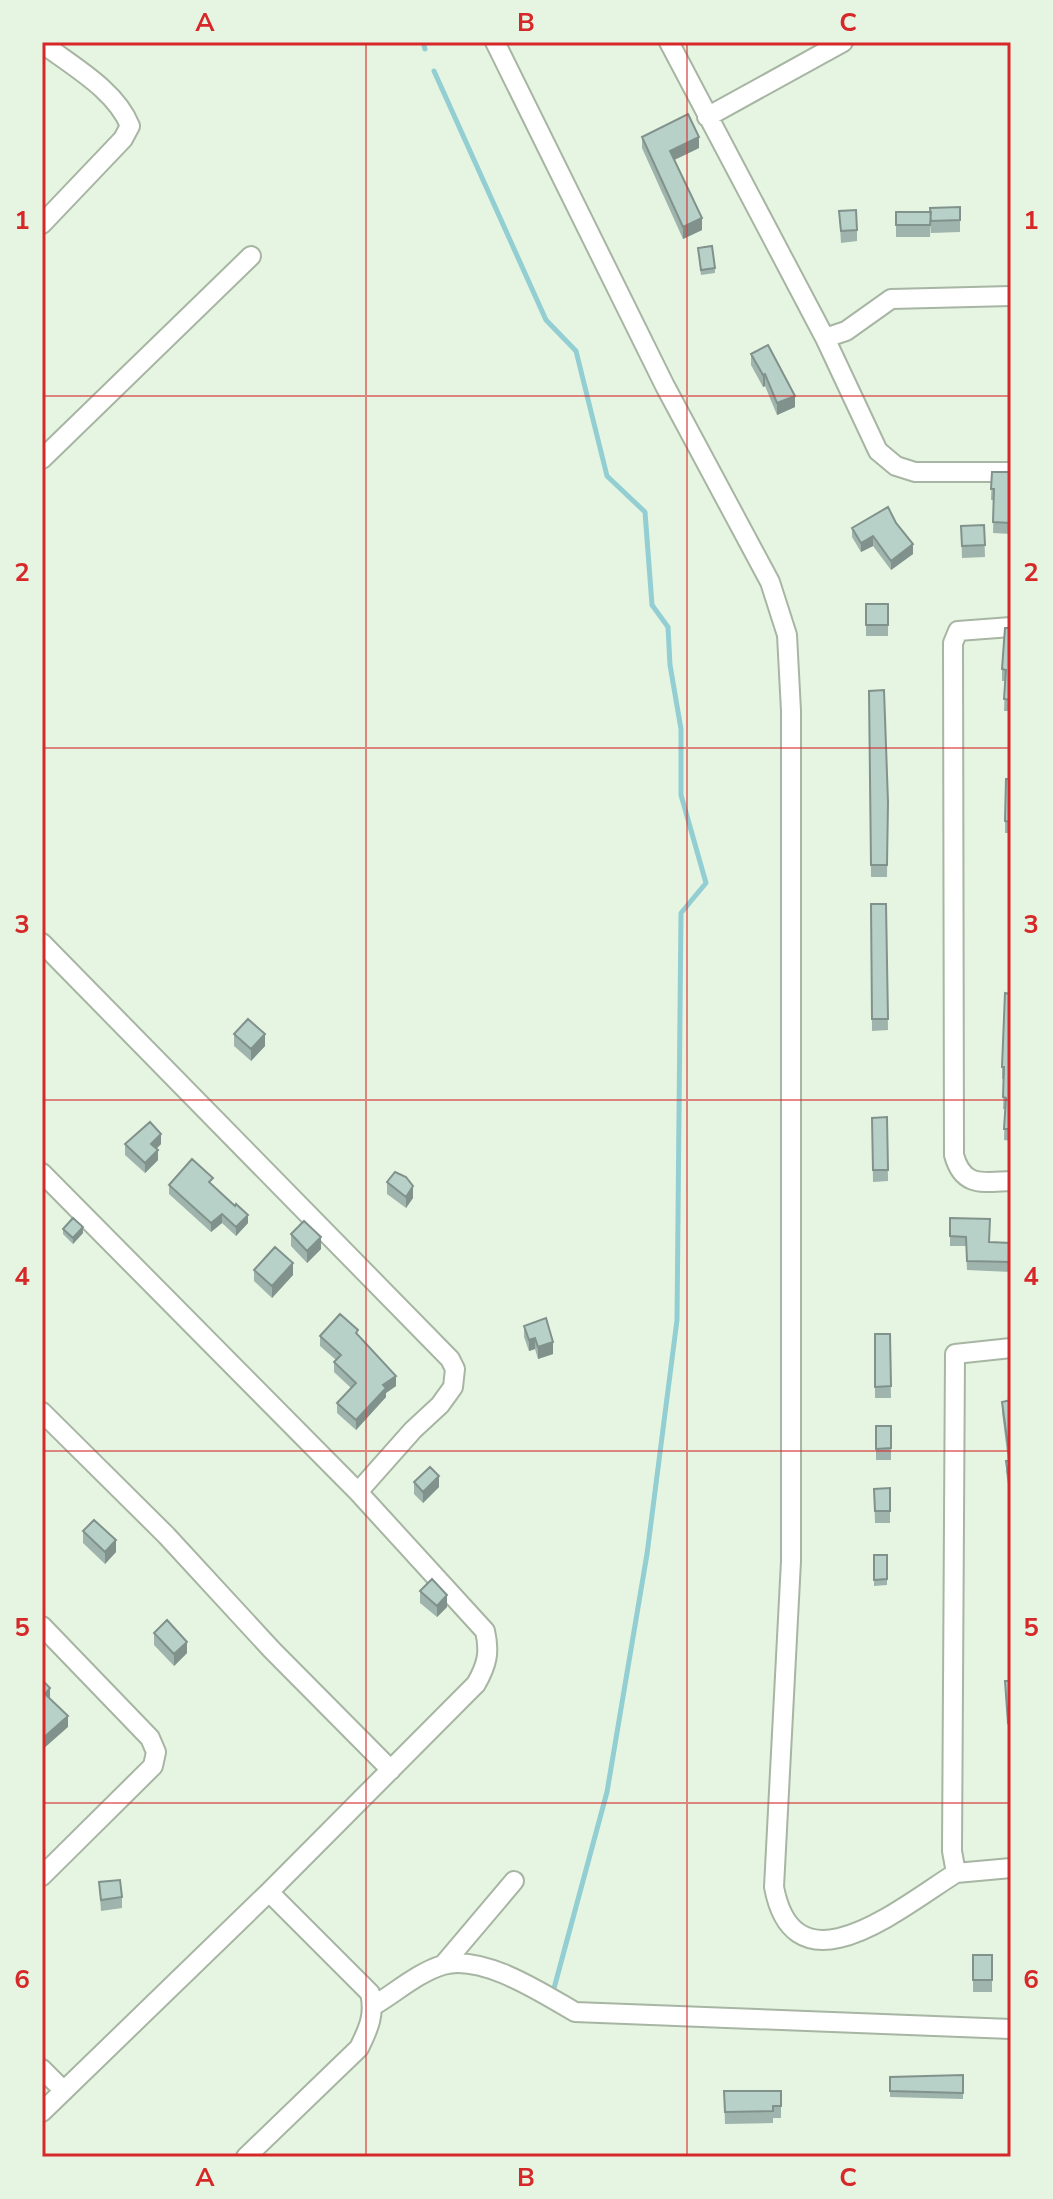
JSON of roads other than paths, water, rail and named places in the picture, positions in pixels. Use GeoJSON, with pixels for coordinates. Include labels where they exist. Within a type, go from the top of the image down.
{"type":"FeatureCollection","features":[{"type":"Feature","properties":{"kind":"street"},"geometry":{"type":"LineString","coordinates":[[495,42],[665,386],[770,582],[787,635],[791,742],[791,1561],[774,1887],[779,1910],[790,1928],[811,1940],[832,1942],[855,1935],[956,1873],[1011,1868]]}},
{"type":"Feature","properties":{"kind":"street"},"geometry":{"type":"LineString","coordinates":[[669,42],[825,338],[878,451],[896,466],[915,472],[1011,472]]}},
{"type":"Feature","properties":{"kind":"street"},"geometry":{"type":"LineString","coordinates":[[707,117],[843,42]]}},
{"type":"Feature","properties":{"kind":"street"},"geometry":{"type":"LineString","coordinates":[[42,43],[112,98],[125,111],[130,126],[123,139],[42,224]]}},
{"type":"Feature","properties":{"kind":"street"},"geometry":{"type":"LineString","coordinates":[[42,459],[251,256]]}},
{"type":"Feature","properties":{"kind":"street"},"geometry":{"type":"LineString","coordinates":[[825,338],[846,331],[891,299],[1011,296]]}},
{"type":"Feature","properties":{"kind":"street"},"geometry":{"type":"LineString","coordinates":[[1011,627],[958,631],[953,643],[953,691],[954,1155],[957,1169],[966,1177],[978,1182],[1011,1181]]}},
{"type":"Feature","properties":{"kind":"street"},"geometry":{"type":"LineString","coordinates":[[42,943],[450,1359],[455,1369],[453,1387],[440,1405],[413,1430],[358,1492]]}},
{"type":"Feature","properties":{"kind":"street"},"geometry":{"type":"LineString","coordinates":[[42,2112],[269,1892],[476,1684],[487,1665],[488,1643],[485,1631],[358,1492],[45,1184]]}},
{"type":"Feature","properties":{"kind":"street"},"geometry":{"type":"LineString","coordinates":[[956,1873],[952,1851],[955,1354],[1011,1348]]}},
{"type":"Feature","properties":{"kind":"street"},"geometry":{"type":"LineString","coordinates":[[42,1413],[166,1535],[272,1650],[391,1770]]}},
{"type":"Feature","properties":{"kind":"street"},"geometry":{"type":"LineString","coordinates":[[42,1626],[150,1738],[156,1752],[153,1766],[46,1864]]}},
{"type":"Feature","properties":{"kind":"street"},"geometry":{"type":"LineString","coordinates":[[373,2006],[443,1965],[514,1881]]}},
{"type":"Feature","properties":{"kind":"street"},"geometry":{"type":"LineString","coordinates":[[246,2157],[359,2048],[370,2026],[373,2006],[370,1993],[269,1892]]}},
{"type":"Feature","properties":{"kind":"street"},"geometry":{"type":"LineString","coordinates":[[443,1965],[472,1963],[525,1984],[575,2012],[1011,2029]]}},
{"type":"Feature","properties":{"kind":"street"},"geometry":{"type":"LineString","coordinates":[[42,2069],[64,2091]]}},
{"type":"Feature","properties":{"kind":"waterway"},"geometry":{"type":"LineString","coordinates":[[423,42],[425,49]]}},
{"type":"Feature","properties":{"kind":"waterway"},"geometry":{"type":"LineString","coordinates":[[434,71],[546,320],[576,351],[607,476],[645,512],[652,605],[668,627],[670,665],[681,729],[681,795],[706,883],[681,913],[677,1320],[647,1554],[607,1792],[553,1992]]}}]}
